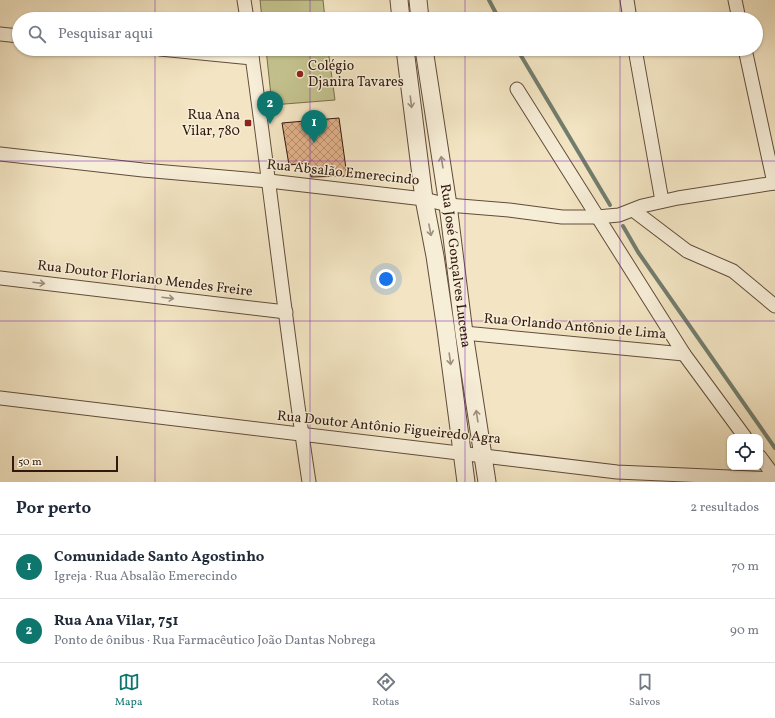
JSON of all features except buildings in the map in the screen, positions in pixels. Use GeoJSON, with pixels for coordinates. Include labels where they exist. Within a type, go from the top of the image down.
{"type":"FeatureCollection","features":[{"type":"Feature","properties":{"kind":"street"},"geometry":{"type":"LineString","coordinates":[[244,0],[246,12]]}},
{"type":"Feature","properties":{"kind":"street"},"geometry":{"type":"LineString","coordinates":[[399,0],[400,12]]}},
{"type":"Feature","properties":{"kind":"street"},"geometry":{"type":"LineString","coordinates":[[418,0],[419,12]]}},
{"type":"Feature","properties":{"kind":"street"},"geometry":{"type":"LineString","coordinates":[[627,0],[629,12]]}},
{"type":"Feature","properties":{"kind":"street"},"geometry":{"type":"LineString","coordinates":[[735,0],[738,12]]}},
{"type":"Feature","properties":{"kind":"street"},"geometry":{"type":"LineString","coordinates":[[0,34],[12,35]]}},
{"type":"Feature","properties":{"kind":"street"},"geometry":{"type":"LineString","coordinates":[[252,56],[309,482]]}},
{"type":"Feature","properties":{"kind":"street","name":"Rua José Gonçalves Lucena"},"geometry":{"type":"LineString","coordinates":[[406,56],[424,199],[435,256],[466,482]]}},
{"type":"Feature","properties":{"kind":"street","name":"Rua José Gonçalves Lucena"},"geometry":{"type":"LineString","coordinates":[[425,56],[448,204],[464,333],[487,482]]}},
{"type":"Feature","properties":{"kind":"street"},"geometry":{"type":"LineString","coordinates":[[636,56],[662,201]]}},
{"type":"Feature","properties":{"kind":"street"},"geometry":{"type":"LineString","coordinates":[[747,56],[774,183]]}},
{"type":"Feature","properties":{"kind":"street"},"geometry":{"type":"LineString","coordinates":[[517,90],[684,354],[744,434]]}},
{"type":"Feature","properties":{"kind":"street","name":"Rua Absalão Emerecindo"},"geometry":{"type":"LineString","coordinates":[[0,154],[143,170],[269,181],[562,217],[619,216],[642,206],[662,201],[774,183]]}},
{"type":"Feature","properties":{"kind":"street"},"geometry":{"type":"LineString","coordinates":[[633,210],[687,251],[733,271],[775,306]]}},
{"type":"Feature","properties":{"kind":"street","name":"Rua Doutor Floriano Mendes Freire"},"geometry":{"type":"LineString","coordinates":[[0,278],[286,312]]}},
{"type":"Feature","properties":{"kind":"street","name":"Rua Orlando Antônio de Lima"},"geometry":{"type":"LineString","coordinates":[[464,333],[684,354]]}},
{"type":"Feature","properties":{"kind":"street","name":"Rua Doutor Antônio Figueiredo Agra"},"geometry":{"type":"LineString","coordinates":[[0,398],[302,435],[392,444],[463,454],[483,455],[617,477],[775,478]]}},
{"type":"Feature","properties":{"kind":"street"},"geometry":{"type":"LineString","coordinates":[[763,460],[775,478]]}},
{"type":"Feature","properties":{"kind":"shaded area","name":"Colégio Djanira Tavares"},"geometry":{"type":"Polygon","coordinates":[[[260,0],[323,0],[324,12],[261,12],[260,0]]]}},
{"type":"Feature","properties":{"kind":"shaded area","name":"Colégio Djanira Tavares"},"geometry":{"type":"Polygon","coordinates":[[[267,56],[329,56],[335,100],[272,105],[267,56]]]}},
{"type":"Feature","properties":{"kind":"waterway"},"geometry":{"type":"LineString","coordinates":[[489,0],[495,12]]}},
{"type":"Feature","properties":{"kind":"waterway"},"geometry":{"type":"LineString","coordinates":[[521,56],[610,205]]}},
{"type":"Feature","properties":{"kind":"waterway"},"geometry":{"type":"LineString","coordinates":[[623,226],[638,252],[775,448]]}},
{"type":"Feature","properties":{"kind":"place","name":"Colégio Djanira Tavares"},"geometry":{"type":"Point","coordinates":[300,74]}},
{"type":"Feature","properties":{"kind":"place","name":"Rua Ana Vilar, 780"},"geometry":{"type":"Point","coordinates":[248,123]}},
{"type":"Feature","properties":{"kind":"place","name":"Rua Ana Vilar, 751"},"geometry":{"type":"Point","coordinates":[270,124]}},
{"type":"Feature","properties":{"kind":"place","name":"Comunidade Santo Agostinho"},"geometry":{"type":"Point","coordinates":[314,143]}}]}
